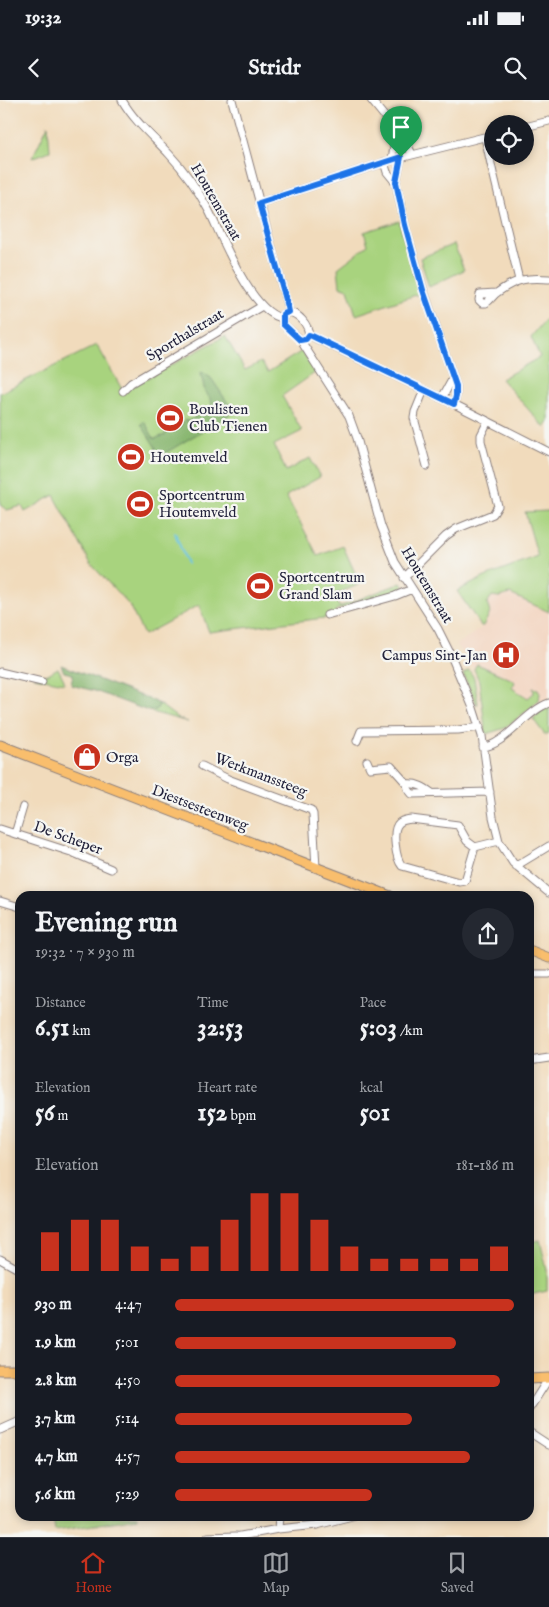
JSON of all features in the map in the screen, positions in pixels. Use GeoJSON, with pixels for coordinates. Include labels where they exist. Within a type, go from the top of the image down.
{"type":"FeatureCollection","features":[{"type":"Feature","properties":{"kind":"main road","name":"Diestsesteenweg"},"geometry":{"type":"LineString","coordinates":[[0,745],[377,891]]}},
{"type":"Feature","properties":{"kind":"main road"},"geometry":{"type":"LineString","coordinates":[[534,952],[549,958]]}},
{"type":"Feature","properties":{"kind":"main road"},"geometry":{"type":"LineString","coordinates":[[0,1370],[15,1370]]}},
{"type":"Feature","properties":{"kind":"main road"},"geometry":{"type":"LineString","coordinates":[[534,1378],[549,1378]]}},
{"type":"Feature","properties":{"kind":"street","name":"Houtemstraat"},"geometry":{"type":"LineString","coordinates":[[122,100],[137,122],[170,155],[192,183],[208,209],[246,284],[262,306],[275,316],[282,318],[286,328],[297,338],[306,337]]}},
{"type":"Feature","properties":{"kind":"street"},"geometry":{"type":"LineString","coordinates":[[232,100],[289,312],[283,314],[282,318]]}},
{"type":"Feature","properties":{"kind":"street"},"geometry":{"type":"LineString","coordinates":[[371,100],[407,144],[412,154]]}},
{"type":"Feature","properties":{"kind":"street"},"geometry":{"type":"LineString","coordinates":[[534,125],[549,121]]}},
{"type":"Feature","properties":{"kind":"street"},"geometry":{"type":"LineString","coordinates":[[392,160],[395,139],[394,128]]}},
{"type":"Feature","properties":{"kind":"street"},"geometry":{"type":"LineString","coordinates":[[259,203],[401,157],[484,137]]}},
{"type":"Feature","properties":{"kind":"street"},"geometry":{"type":"LineString","coordinates":[[401,157],[396,182],[405,225],[423,290],[452,380],[456,386],[454,404]]}},
{"type":"Feature","properties":{"kind":"street"},"geometry":{"type":"LineString","coordinates":[[384,162],[386,172],[396,182]]}},
{"type":"Feature","properties":{"kind":"street"},"geometry":{"type":"LineString","coordinates":[[493,165],[519,280]]}},
{"type":"Feature","properties":{"kind":"street"},"geometry":{"type":"LineString","coordinates":[[496,293],[519,280],[527,278],[549,279]]}},
{"type":"Feature","properties":{"kind":"street","name":"Sporthalstraat"},"geometry":{"type":"LineString","coordinates":[[123,391],[131,383],[262,306]]}},
{"type":"Feature","properties":{"kind":"street","name":"Houtemstraat"},"geometry":{"type":"LineString","coordinates":[[289,312],[295,313],[309,330],[303,344],[349,416],[386,541],[404,578],[431,618],[449,651],[480,727],[492,817],[499,841],[508,858],[549,893]]}},
{"type":"Feature","properties":{"kind":"street"},"geometry":{"type":"LineString","coordinates":[[306,337],[442,398],[549,452]]}},
{"type":"Feature","properties":{"kind":"street"},"geometry":{"type":"LineString","coordinates":[[442,398],[452,380]]}},
{"type":"Feature","properties":{"kind":"street"},"geometry":{"type":"LineString","coordinates":[[424,390],[414,418],[427,466]]}},
{"type":"Feature","properties":{"kind":"street"},"geometry":{"type":"LineString","coordinates":[[404,578],[446,536],[456,529],[493,514],[496,510],[498,506],[481,441],[481,435],[488,421]]}},
{"type":"Feature","properties":{"kind":"street"},"geometry":{"type":"LineString","coordinates":[[326,614],[395,596],[412,589]]}},
{"type":"Feature","properties":{"kind":"street"},"geometry":{"type":"LineString","coordinates":[[0,672],[42,682]]}},
{"type":"Feature","properties":{"kind":"street"},"geometry":{"type":"LineString","coordinates":[[483,747],[494,745],[536,708],[549,703]]}},
{"type":"Feature","properties":{"kind":"street"},"geometry":{"type":"LineString","coordinates":[[357,741],[362,731],[458,730],[480,727]]}},
{"type":"Feature","properties":{"kind":"street"},"geometry":{"type":"LineString","coordinates":[[367,761],[370,768],[392,766],[407,784],[412,794],[490,792]]}},
{"type":"Feature","properties":{"kind":"street","name":"Werkmanssteeg"},"geometry":{"type":"LineString","coordinates":[[202,766],[228,779],[311,810],[313,814],[316,868]]}},
{"type":"Feature","properties":{"kind":"street","name":"De Scheper"},"geometry":{"type":"LineString","coordinates":[[15,834],[24,807]]}},
{"type":"Feature","properties":{"kind":"street"},"geometry":{"type":"LineString","coordinates":[[475,847],[466,881],[459,882],[402,866],[398,861],[395,831],[397,824],[402,821],[411,820],[458,825],[467,842],[475,847],[499,841]]}},
{"type":"Feature","properties":{"kind":"street","name":"De Scheper"},"geometry":{"type":"LineString","coordinates":[[0,829],[74,853],[111,869]]}},
{"type":"Feature","properties":{"kind":"street"},"geometry":{"type":"LineString","coordinates":[[516,866],[549,846]]}},
{"type":"Feature","properties":{"kind":"street"},"geometry":{"type":"LineString","coordinates":[[0,901],[15,905]]}},
{"type":"Feature","properties":{"kind":"street"},"geometry":{"type":"LineString","coordinates":[[534,974],[549,974]]}},
{"type":"Feature","properties":{"kind":"street"},"geometry":{"type":"LineString","coordinates":[[534,1060],[549,1058]]}},
{"type":"Feature","properties":{"kind":"street"},"geometry":{"type":"LineString","coordinates":[[0,1260],[15,1268]]}},
{"type":"Feature","properties":{"kind":"street"},"geometry":{"type":"LineString","coordinates":[[534,1401],[549,1378]]}},
{"type":"Feature","properties":{"kind":"street"},"geometry":{"type":"LineString","coordinates":[[0,1430],[15,1423]]}},
{"type":"Feature","properties":{"kind":"street"},"geometry":{"type":"LineString","coordinates":[[534,1435],[549,1445]]}},
{"type":"Feature","properties":{"kind":"street"},"geometry":{"type":"LineString","coordinates":[[278,1529],[279,1521]]}},
{"type":"Feature","properties":{"kind":"street"},"geometry":{"type":"LineString","coordinates":[[208,1537],[267,1534],[278,1529],[330,1521]]}},
{"type":"Feature","properties":{"kind":"shaded area","name":"Campus Sint-Jan"},"geometry":{"type":"Polygon","coordinates":[[[510,594],[549,612],[549,697],[539,700],[539,691],[533,688],[534,693],[528,698],[475,665],[474,669],[456,645],[484,626],[490,613],[487,603],[489,598],[510,594]]]}},
{"type":"Feature","properties":{"kind":"green space"},"geometry":{"type":"Polygon","coordinates":[[[48,125],[50,151],[32,158],[48,125]]]}},
{"type":"Feature","properties":{"kind":"green space"},"geometry":{"type":"Polygon","coordinates":[[[399,221],[419,294],[356,315],[348,289],[340,286],[338,268],[368,245],[364,232],[399,221]]]}},
{"type":"Feature","properties":{"kind":"green space"},"geometry":{"type":"Polygon","coordinates":[[[454,244],[464,270],[429,287],[420,258],[454,244]]]}},
{"type":"Feature","properties":{"kind":"green space"},"geometry":{"type":"Polygon","coordinates":[[[549,315],[549,422],[545,428],[501,379],[540,357],[531,337],[549,315]]]}},
{"type":"Feature","properties":{"kind":"green space","name":"Houtemveld"},"geometry":{"type":"Polygon","coordinates":[[[225,336],[245,370],[261,362],[268,372],[302,351],[316,372],[282,396],[302,431],[274,445],[286,471],[310,458],[320,477],[286,496],[318,556],[343,546],[360,584],[334,595],[339,607],[401,583],[404,587],[402,590],[336,610],[333,617],[209,632],[199,605],[144,635],[129,605],[91,564],[54,495],[25,512],[22,506],[7,510],[0,505],[0,393],[97,345],[123,391],[225,336]]]}},
{"type":"Feature","properties":{"kind":"green space"},"geometry":{"type":"Polygon","coordinates":[[[202,372],[211,378],[230,406],[229,415],[162,455],[155,452],[156,448],[141,424],[143,422],[145,422],[154,439],[165,435],[167,431],[178,429],[185,420],[188,421],[195,418],[196,413],[211,409],[211,400],[205,391],[200,375],[202,372]]]}},
{"type":"Feature","properties":{"kind":"green space"},"geometry":{"type":"Polygon","coordinates":[[[549,511],[549,612],[510,594],[499,597],[492,596],[487,603],[490,613],[483,626],[481,626],[457,591],[485,577],[538,557],[525,512],[549,511]]]}},
{"type":"Feature","properties":{"kind":"green space"},"geometry":{"type":"Polygon","coordinates":[[[477,664],[513,680],[515,682],[512,688],[528,698],[534,693],[533,688],[538,689],[540,693],[539,700],[505,728],[486,734],[479,681],[474,669],[477,664]]]}},
{"type":"Feature","properties":{"kind":"green space"},"geometry":{"type":"Polygon","coordinates":[[[61,665],[159,704],[155,710],[148,711],[95,691],[71,685],[73,674],[64,672],[61,665]]]}},
{"type":"Feature","properties":{"kind":"green space"},"geometry":{"type":"Polygon","coordinates":[[[58,668],[64,683],[34,677],[48,674],[58,668]]]}},
{"type":"Feature","properties":{"kind":"green space"},"geometry":{"type":"Polygon","coordinates":[[[469,670],[474,678],[477,705],[463,674],[469,670]]]}},
{"type":"Feature","properties":{"kind":"green space"},"geometry":{"type":"Polygon","coordinates":[[[159,704],[179,719],[188,722],[148,711],[158,708],[159,704]]]}},
{"type":"Feature","properties":{"kind":"green space"},"geometry":{"type":"Polygon","coordinates":[[[549,708],[549,733],[545,735],[533,719],[541,711],[549,708]]]}},
{"type":"Feature","properties":{"kind":"green space"},"geometry":{"type":"Polygon","coordinates":[[[540,1240],[547,1270],[547,1291],[534,1294],[534,1241],[540,1240]]]}},
{"type":"Feature","properties":{"kind":"green space"},"geometry":{"type":"Polygon","coordinates":[[[54,1521],[118,1521],[55,1531],[54,1521]]]}},
{"type":"Feature","properties":{"kind":"waterway"},"geometry":{"type":"LineString","coordinates":[[175,533],[187,564]]}},
{"type":"Feature","properties":{"kind":"place","name":"Boulisten Club Tienen"},"geometry":{"type":"Point","coordinates":[170,418]}},
{"type":"Feature","properties":{"kind":"place","name":"Houtemveld"},"geometry":{"type":"Point","coordinates":[131,457]}},
{"type":"Feature","properties":{"kind":"place","name":"Sportcentrum Houtemveld"},"geometry":{"type":"Point","coordinates":[140,504]}},
{"type":"Feature","properties":{"kind":"place","name":"Sportcentrum Grand Slam"},"geometry":{"type":"Point","coordinates":[260,586]}},
{"type":"Feature","properties":{"kind":"place","name":"Campus Sint-Jan"},"geometry":{"type":"Point","coordinates":[506,655]}},
{"type":"Feature","properties":{"kind":"place","name":"Orga"},"geometry":{"type":"Point","coordinates":[87,757]}},
{"type":"Feature","properties":{"kind":"route"},"geometry":{"type":"LineString","coordinates":[[401,157],[396,182],[405,225],[423,290],[452,380],[456,386],[454,404],[312,336],[309,335],[306,339],[300,340],[283,324],[283,314],[289,312],[259,203],[401,157]]}}]}
